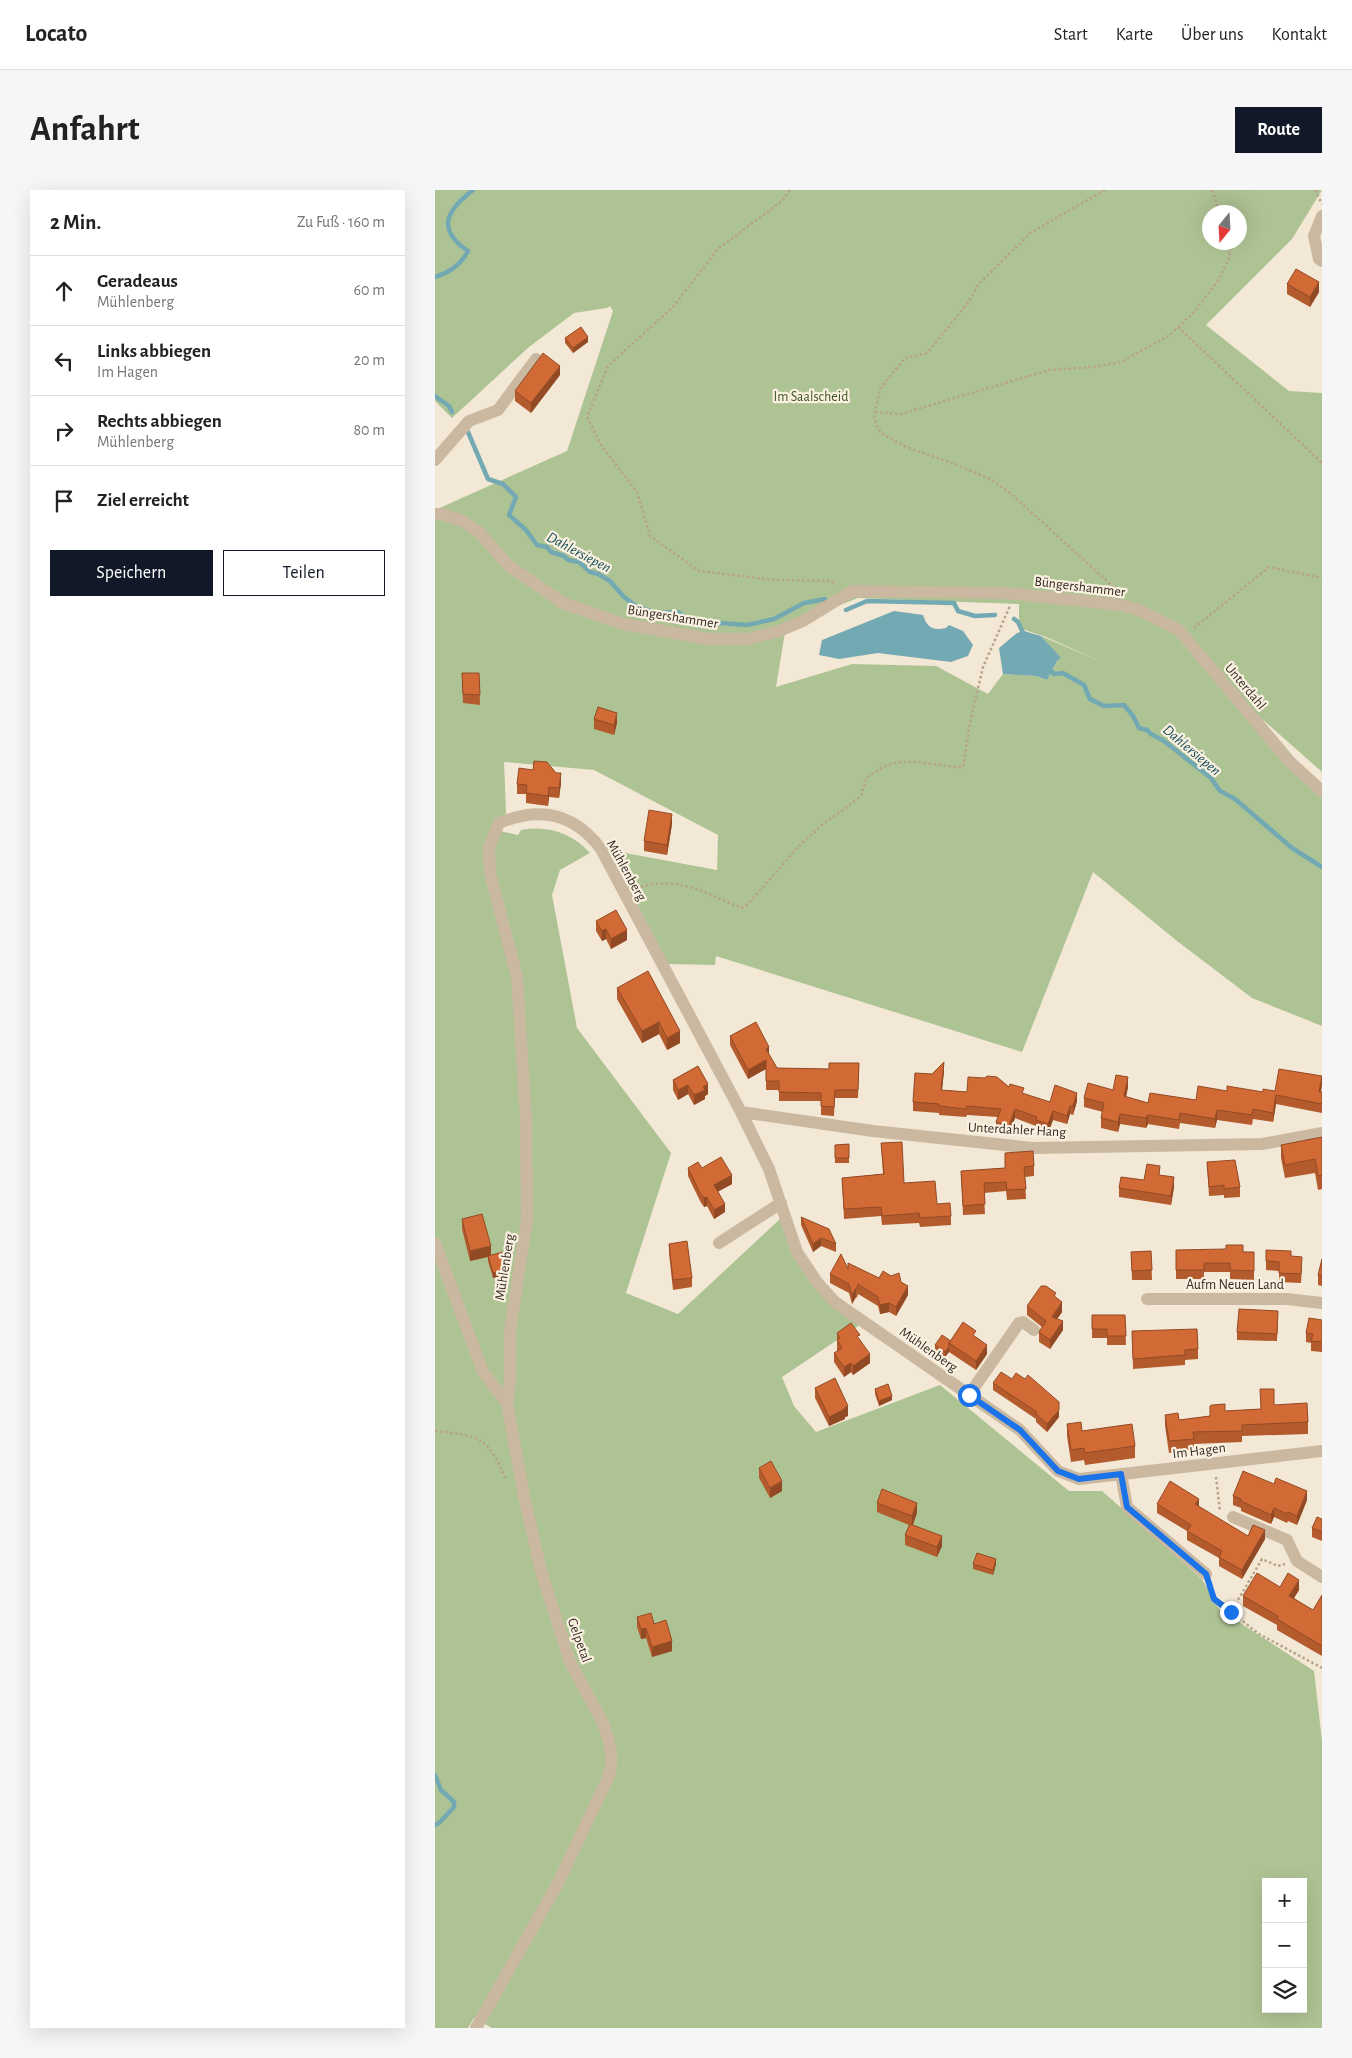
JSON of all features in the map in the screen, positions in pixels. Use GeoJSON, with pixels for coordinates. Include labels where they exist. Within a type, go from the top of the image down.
{"type":"FeatureCollection","features":[{"type":"Feature","properties":{"kind":"street"},"geometry":{"type":"LineString","coordinates":[[1322,216],[1314,236],[1319,259],[1322,261]]}},
{"type":"Feature","properties":{"kind":"street"},"geometry":{"type":"LineString","coordinates":[[435,460],[469,421],[498,410],[536,359]]}},
{"type":"Feature","properties":{"kind":"street","name":"Büngershammer"},"geometry":{"type":"LineString","coordinates":[[435,514],[461,520],[479,532],[509,566],[563,603],[623,624],[709,639],[747,639],[779,631],[803,621],[852,591],[1006,592],[1120,605],[1139,610]]}},
{"type":"Feature","properties":{"kind":"street","name":"Unterdahl"},"geometry":{"type":"LineString","coordinates":[[1139,610],[1179,630],[1289,761],[1322,791]]}},
{"type":"Feature","properties":{"kind":"street","name":"Mühlenberg"},"geometry":{"type":"LineString","coordinates":[[507,1403],[510,1383],[510,1331],[527,1219],[526,1118],[517,977],[490,873],[489,847],[499,823],[513,817],[533,814],[564,818],[590,835],[601,849],[741,1112],[769,1169],[797,1252],[817,1282],[835,1302],[1020,1430],[1058,1471],[1079,1479]]}},
{"type":"Feature","properties":{"kind":"street","name":"Unterdahler Hang"},"geometry":{"type":"LineString","coordinates":[[741,1112],[873,1132],[1033,1148],[1262,1144],[1322,1133]]}},
{"type":"Feature","properties":{"kind":"street"},"geometry":{"type":"LineString","coordinates":[[719,1243],[781,1203]]}},
{"type":"Feature","properties":{"kind":"street","name":"Gelpetal"},"geometry":{"type":"LineString","coordinates":[[435,1243],[483,1372],[507,1403],[523,1496],[541,1571],[570,1662],[603,1723],[611,1752],[611,1766],[608,1778],[558,1883],[476,2028]]}},
{"type":"Feature","properties":{"kind":"street","name":"Aufm Neuen Land"},"geometry":{"type":"LineString","coordinates":[[1147,1299],[1287,1299],[1322,1303]]}},
{"type":"Feature","properties":{"kind":"street"},"geometry":{"type":"LineString","coordinates":[[969,1395],[1019,1323],[1023,1322],[1034,1330]]}},
{"type":"Feature","properties":{"kind":"street","name":"Im Hagen"},"geometry":{"type":"LineString","coordinates":[[1079,1479],[1322,1451]]}},
{"type":"Feature","properties":{"kind":"street"},"geometry":{"type":"LineString","coordinates":[[1121,1474],[1127,1507],[1206,1574]]}},
{"type":"Feature","properties":{"kind":"street"},"geometry":{"type":"LineString","coordinates":[[1233,1517],[1287,1540],[1297,1561],[1322,1578]]}},
{"type":"Feature","properties":{"kind":"path"},"geometry":{"type":"LineString","coordinates":[[790,190],[782,201],[718,248],[673,307],[608,366],[587,417],[601,445],[637,492],[649,536],[699,571],[775,580],[829,581],[852,591]]}},
{"type":"Feature","properties":{"kind":"path"},"geometry":{"type":"LineString","coordinates":[[1105,190],[1030,233],[978,285],[968,303],[927,353],[905,358],[880,389],[875,412],[876,425],[881,432],[913,450],[955,464],[990,479],[1009,492],[1139,610]]}},
{"type":"Feature","properties":{"kind":"path"},"geometry":{"type":"LineString","coordinates":[[1212,190],[1217,205]]}},
{"type":"Feature","properties":{"kind":"path"},"geometry":{"type":"LineString","coordinates":[[1315,190],[1322,204]]}},
{"type":"Feature","properties":{"kind":"path"},"geometry":{"type":"LineString","coordinates":[[875,412],[901,414],[1049,370],[1093,367],[1121,362],[1170,335],[1194,312],[1218,281],[1229,258],[1230,250]]}},
{"type":"Feature","properties":{"kind":"path"},"geometry":{"type":"LineString","coordinates":[[1179,327],[1322,463]]}},
{"type":"Feature","properties":{"kind":"path"},"geometry":{"type":"LineString","coordinates":[[1184,636],[1269,567],[1322,578]]}},
{"type":"Feature","properties":{"kind":"path"},"geometry":{"type":"LineString","coordinates":[[626,899],[641,886],[665,883],[685,885],[743,908],[798,847],[824,822],[861,796],[867,777],[891,764],[918,762],[943,767],[963,767],[970,722],[983,667],[1006,616]]}},
{"type":"Feature","properties":{"kind":"path"},"geometry":{"type":"LineString","coordinates":[[435,1431],[468,1434],[482,1440],[497,1459],[509,1486],[523,1496]]}},
{"type":"Feature","properties":{"kind":"path"},"geometry":{"type":"LineString","coordinates":[[1215,1463],[1221,1512],[1233,1517]]}},
{"type":"Feature","properties":{"kind":"path"},"geometry":{"type":"LineString","coordinates":[[1231,1612],[1261,1559],[1278,1566],[1297,1561]]}},
{"type":"Feature","properties":{"kind":"path"},"geometry":{"type":"LineString","coordinates":[[1206,1574],[1214,1599],[1259,1634],[1322,1668]]}},
{"type":"Feature","properties":{"kind":"green space","name":"Im Saalscheid"},"geometry":{"type":"Polygon","coordinates":[[[435,190],[1322,190],[1292,239],[1206,325],[1289,391],[1322,393],[1322,772],[1261,718],[1322,791],[1322,1026],[1252,998],[1177,941],[1093,872],[1022,1052],[716,956],[715,965],[668,964],[609,850],[717,870],[718,835],[594,770],[504,762],[506,812],[500,831],[518,835],[521,830],[531,829],[559,832],[575,840],[590,853],[560,870],[552,895],[577,1028],[671,1153],[626,1293],[678,1314],[780,1219],[796,1256],[861,1324],[782,1377],[794,1406],[816,1432],[940,1385],[1069,1491],[1102,1491],[1202,1579],[1219,1609],[1314,1671],[1322,1741],[1322,2028],[492,2028],[474,2018],[468,2028],[435,2028],[435,510],[567,451],[613,311],[610,306],[574,313],[529,347],[452,418],[435,401],[435,190]],[[858,598],[786,626],[776,687],[852,664],[936,666],[988,694],[1003,674],[1036,676],[1047,680],[1060,658],[1041,636],[1102,662],[1046,637],[1019,628],[1019,604],[858,598]]]}},
{"type":"Feature","properties":{"kind":"water"},"geometry":{"type":"Polygon","coordinates":[[[894,611],[923,615],[928,625],[937,629],[946,628],[949,625],[963,631],[973,645],[968,656],[951,662],[878,653],[839,659],[819,655],[822,640],[894,611]]]}},
{"type":"Feature","properties":{"kind":"water"},"geometry":{"type":"Polygon","coordinates":[[[1024,631],[1041,636],[1061,658],[1057,661],[1047,680],[1036,676],[1003,674],[999,648],[1017,633],[1024,631]]]}},
{"type":"Feature","properties":{"kind":"building"},"geometry":{"type":"Polygon","coordinates":[[[1296,269],[1319,282],[1310,297],[1287,284],[1296,269]]]}},
{"type":"Feature","properties":{"kind":"building"},"geometry":{"type":"Polygon","coordinates":[[[581,327],[588,337],[573,348],[565,338],[581,327]]]}},
{"type":"Feature","properties":{"kind":"building"},"geometry":{"type":"Polygon","coordinates":[[[543,353],[560,366],[531,403],[515,391],[543,353]]]}},
{"type":"Feature","properties":{"kind":"building"},"geometry":{"type":"Polygon","coordinates":[[[462,673],[479,673],[480,695],[463,694],[462,673]]]}},
{"type":"Feature","properties":{"kind":"building"},"geometry":{"type":"Polygon","coordinates":[[[598,707],[617,713],[614,725],[594,719],[598,707]]]}},
{"type":"Feature","properties":{"kind":"building"},"geometry":{"type":"Polygon","coordinates":[[[534,761],[547,762],[556,773],[561,773],[559,788],[549,787],[548,796],[526,793],[527,785],[517,784],[519,768],[533,770],[534,761]]]}},
{"type":"Feature","properties":{"kind":"building"},"geometry":{"type":"Polygon","coordinates":[[[649,810],[672,814],[667,845],[644,841],[649,810]]]}},
{"type":"Feature","properties":{"kind":"building"},"geometry":{"type":"Polygon","coordinates":[[[616,910],[627,930],[611,939],[606,929],[602,931],[596,921],[616,910]]]}},
{"type":"Feature","properties":{"kind":"building"},"geometry":{"type":"Polygon","coordinates":[[[648,971],[680,1031],[667,1038],[659,1022],[642,1031],[617,988],[648,971]]]}},
{"type":"Feature","properties":{"kind":"building"},"geometry":{"type":"Polygon","coordinates":[[[756,1022],[769,1047],[766,1049],[777,1068],[829,1069],[829,1063],[859,1063],[858,1090],[835,1090],[834,1107],[821,1106],[821,1093],[779,1092],[779,1081],[766,1081],[766,1060],[748,1070],[730,1036],[756,1022]]]}},
{"type":"Feature","properties":{"kind":"building"},"geometry":{"type":"Polygon","coordinates":[[[944,1062],[941,1090],[967,1092],[968,1077],[985,1078],[987,1076],[997,1077],[1009,1087],[1010,1084],[1024,1088],[1022,1093],[1050,1102],[1055,1085],[1077,1093],[1073,1106],[1070,1106],[1067,1116],[1053,1111],[1048,1124],[1036,1120],[1037,1117],[1015,1109],[1009,1126],[996,1122],[1001,1109],[967,1106],[966,1109],[913,1102],[915,1073],[932,1074],[944,1062]]]}},
{"type":"Feature","properties":{"kind":"building"},"geometry":{"type":"Polygon","coordinates":[[[698,1066],[708,1084],[703,1087],[705,1090],[694,1095],[688,1085],[678,1090],[673,1080],[698,1066]]]}},
{"type":"Feature","properties":{"kind":"building"},"geometry":{"type":"Polygon","coordinates":[[[1279,1069],[1322,1076],[1319,1092],[1322,1092],[1322,1104],[1276,1095],[1273,1113],[1253,1109],[1252,1115],[1217,1110],[1215,1119],[1180,1113],[1179,1120],[1148,1115],[1146,1118],[1120,1114],[1118,1122],[1101,1118],[1104,1103],[1084,1098],[1088,1083],[1113,1090],[1116,1075],[1128,1077],[1124,1096],[1148,1103],[1150,1093],[1196,1100],[1198,1086],[1227,1091],[1227,1086],[1263,1092],[1263,1089],[1275,1091],[1279,1069]]]}},
{"type":"Feature","properties":{"kind":"building"},"geometry":{"type":"Polygon","coordinates":[[[1322,1137],[1322,1175],[1318,1176],[1315,1159],[1285,1165],[1281,1145],[1322,1137]]]}},
{"type":"Feature","properties":{"kind":"building"},"geometry":{"type":"Polygon","coordinates":[[[902,1142],[904,1183],[935,1181],[937,1204],[950,1203],[951,1216],[920,1218],[919,1213],[882,1216],[881,1207],[844,1209],[842,1178],[884,1174],[881,1143],[902,1142]]]}},
{"type":"Feature","properties":{"kind":"building"},"geometry":{"type":"Polygon","coordinates":[[[849,1144],[849,1158],[835,1158],[835,1145],[849,1144]]]}},
{"type":"Feature","properties":{"kind":"building"},"geometry":{"type":"Polygon","coordinates":[[[1033,1151],[1034,1166],[1024,1167],[1026,1189],[1007,1190],[1006,1182],[984,1183],[985,1204],[963,1206],[961,1171],[1005,1168],[1005,1153],[1033,1151]]]}},
{"type":"Feature","properties":{"kind":"building"},"geometry":{"type":"Polygon","coordinates":[[[721,1157],[732,1175],[714,1185],[725,1204],[714,1210],[707,1197],[704,1198],[700,1193],[688,1168],[698,1162],[702,1168],[721,1157]]]}},
{"type":"Feature","properties":{"kind":"building"},"geometry":{"type":"Polygon","coordinates":[[[1235,1160],[1240,1187],[1224,1189],[1224,1185],[1209,1187],[1207,1162],[1235,1160]]]}},
{"type":"Feature","properties":{"kind":"building"},"geometry":{"type":"Polygon","coordinates":[[[1147,1164],[1160,1166],[1159,1175],[1174,1177],[1171,1196],[1119,1188],[1121,1177],[1144,1180],[1147,1164]]]}},
{"type":"Feature","properties":{"kind":"building"},"geometry":{"type":"Polygon","coordinates":[[[482,1214],[491,1246],[470,1251],[462,1219],[482,1214]]]}},
{"type":"Feature","properties":{"kind":"building"},"geometry":{"type":"Polygon","coordinates":[[[801,1217],[829,1229],[836,1244],[821,1238],[813,1244],[801,1217]]]}},
{"type":"Feature","properties":{"kind":"building"},"geometry":{"type":"Polygon","coordinates":[[[687,1241],[692,1278],[673,1280],[669,1244],[687,1241]]]}},
{"type":"Feature","properties":{"kind":"building"},"geometry":{"type":"Polygon","coordinates":[[[1226,1245],[1243,1245],[1243,1252],[1254,1252],[1254,1271],[1230,1270],[1230,1263],[1204,1263],[1204,1270],[1176,1270],[1176,1250],[1226,1249],[1226,1245]]]}},
{"type":"Feature","properties":{"kind":"building"},"geometry":{"type":"Polygon","coordinates":[[[1266,1250],[1291,1251],[1291,1256],[1302,1257],[1301,1274],[1279,1273],[1279,1262],[1266,1261],[1266,1250]]]}},
{"type":"Feature","properties":{"kind":"building"},"geometry":{"type":"Polygon","coordinates":[[[1151,1251],[1152,1270],[1132,1271],[1131,1252],[1151,1251]]]}},
{"type":"Feature","properties":{"kind":"building"},"geometry":{"type":"Polygon","coordinates":[[[503,1252],[507,1269],[493,1273],[488,1256],[503,1252]]]}},
{"type":"Feature","properties":{"kind":"building"},"geometry":{"type":"Polygon","coordinates":[[[841,1254],[848,1269],[848,1263],[879,1278],[883,1271],[891,1276],[899,1273],[901,1282],[908,1286],[896,1307],[889,1303],[880,1305],[878,1297],[858,1284],[852,1295],[849,1284],[830,1274],[841,1254]]]}},
{"type":"Feature","properties":{"kind":"building"},"geometry":{"type":"Polygon","coordinates":[[[1322,1259],[1322,1276],[1318,1275],[1322,1259]]]}},
{"type":"Feature","properties":{"kind":"building"},"geometry":{"type":"Polygon","coordinates":[[[1041,1286],[1046,1286],[1056,1293],[1054,1296],[1062,1302],[1052,1317],[1063,1321],[1050,1340],[1039,1332],[1046,1321],[1027,1306],[1041,1286]]]}},
{"type":"Feature","properties":{"kind":"building"},"geometry":{"type":"Polygon","coordinates":[[[1239,1309],[1278,1311],[1277,1334],[1237,1332],[1239,1309]]]}},
{"type":"Feature","properties":{"kind":"building"},"geometry":{"type":"Polygon","coordinates":[[[1092,1315],[1125,1315],[1126,1336],[1107,1336],[1107,1329],[1092,1329],[1092,1315]]]}},
{"type":"Feature","properties":{"kind":"building"},"geometry":{"type":"Polygon","coordinates":[[[1309,1318],[1322,1320],[1322,1342],[1311,1341],[1313,1334],[1306,1333],[1309,1318]]]}},
{"type":"Feature","properties":{"kind":"building"},"geometry":{"type":"Polygon","coordinates":[[[963,1322],[976,1331],[973,1335],[987,1345],[976,1361],[949,1343],[963,1322]]]}},
{"type":"Feature","properties":{"kind":"building"},"geometry":{"type":"Polygon","coordinates":[[[851,1323],[860,1335],[857,1336],[870,1354],[853,1366],[851,1363],[844,1367],[834,1353],[842,1348],[837,1340],[840,1338],[837,1333],[851,1323]]]}},
{"type":"Feature","properties":{"kind":"building"},"geometry":{"type":"Polygon","coordinates":[[[1197,1329],[1198,1349],[1185,1350],[1185,1355],[1133,1359],[1132,1331],[1197,1329]]]}},
{"type":"Feature","properties":{"kind":"building"},"geometry":{"type":"Polygon","coordinates":[[[942,1335],[951,1341],[945,1352],[935,1345],[942,1335]]]}},
{"type":"Feature","properties":{"kind":"building"},"geometry":{"type":"Polygon","coordinates":[[[1001,1372],[1012,1379],[1016,1373],[1025,1379],[1028,1375],[1059,1402],[1059,1410],[1047,1424],[1036,1414],[1037,1412],[993,1383],[1001,1372]]]}},
{"type":"Feature","properties":{"kind":"building"},"geometry":{"type":"Polygon","coordinates":[[[835,1378],[848,1406],[829,1417],[815,1388],[835,1378]]]}},
{"type":"Feature","properties":{"kind":"building"},"geometry":{"type":"Polygon","coordinates":[[[888,1384],[892,1396],[879,1401],[875,1389],[888,1384]]]}},
{"type":"Feature","properties":{"kind":"building"},"geometry":{"type":"Polygon","coordinates":[[[1260,1389],[1274,1389],[1274,1405],[1307,1403],[1308,1422],[1242,1425],[1242,1431],[1193,1432],[1194,1439],[1169,1441],[1165,1415],[1178,1413],[1179,1420],[1210,1416],[1210,1406],[1225,1404],[1225,1411],[1261,1409],[1260,1389]]]}},
{"type":"Feature","properties":{"kind":"building"},"geometry":{"type":"Polygon","coordinates":[[[1081,1422],[1082,1431],[1132,1424],[1135,1446],[1085,1453],[1084,1448],[1071,1450],[1067,1424],[1081,1422]]]}},
{"type":"Feature","properties":{"kind":"building"},"geometry":{"type":"Polygon","coordinates":[[[771,1461],[782,1481],[770,1488],[759,1468],[771,1461]]]}},
{"type":"Feature","properties":{"kind":"building"},"geometry":{"type":"Polygon","coordinates":[[[1243,1471],[1274,1484],[1276,1478],[1307,1491],[1297,1516],[1274,1508],[1271,1515],[1233,1496],[1243,1471]]]}},
{"type":"Feature","properties":{"kind":"building"},"geometry":{"type":"Polygon","coordinates":[[[1170,1481],[1199,1499],[1195,1504],[1248,1536],[1253,1525],[1265,1530],[1242,1570],[1219,1557],[1222,1551],[1187,1531],[1191,1525],[1157,1504],[1170,1481]]]}},
{"type":"Feature","properties":{"kind":"building"},"geometry":{"type":"Polygon","coordinates":[[[882,1489],[917,1503],[912,1516],[877,1503],[882,1489]]]}},
{"type":"Feature","properties":{"kind":"building"},"geometry":{"type":"Polygon","coordinates":[[[1317,1517],[1322,1519],[1322,1532],[1312,1528],[1317,1517]]]}},
{"type":"Feature","properties":{"kind":"building"},"geometry":{"type":"Polygon","coordinates":[[[910,1524],[942,1536],[937,1547],[905,1535],[910,1524]]]}},
{"type":"Feature","properties":{"kind":"building"},"geometry":{"type":"Polygon","coordinates":[[[977,1553],[996,1559],[993,1570],[973,1564],[977,1553]]]}},
{"type":"Feature","properties":{"kind":"building"},"geometry":{"type":"Polygon","coordinates":[[[1257,1573],[1280,1587],[1288,1573],[1299,1580],[1289,1596],[1313,1610],[1322,1595],[1322,1646],[1277,1619],[1278,1616],[1243,1596],[1257,1573]]]}},
{"type":"Feature","properties":{"kind":"building"},"geometry":{"type":"Polygon","coordinates":[[[651,1613],[654,1624],[666,1620],[672,1641],[652,1647],[646,1628],[641,1629],[637,1617],[651,1613]]]}},
{"type":"Feature","properties":{"kind":"waterway"},"geometry":{"type":"LineString","coordinates":[[435,277],[454,267],[468,251],[451,235],[448,228],[448,220],[456,205],[473,190]]}},
{"type":"Feature","properties":{"kind":"waterway","name":"Dahlersiepen"},"geometry":{"type":"LineString","coordinates":[[435,396],[449,406],[452,412]]}},
{"type":"Feature","properties":{"kind":"waterway","name":"Dahlersiepen"},"geometry":{"type":"LineString","coordinates":[[468,432],[488,479],[503,484],[516,497],[509,515],[526,530],[537,545],[547,547],[551,552],[564,556],[568,560],[579,562],[590,572],[610,581],[624,597],[636,606],[656,613],[678,612],[699,626],[720,623],[747,625],[774,619],[804,603],[825,599]]}},
{"type":"Feature","properties":{"kind":"waterway","name":"Dahlersiepen"},"geometry":{"type":"LineString","coordinates":[[846,610],[867,601],[954,603],[958,611],[975,616],[995,615]]}},
{"type":"Feature","properties":{"kind":"waterway","name":"Dahlersiepen"},"geometry":{"type":"LineString","coordinates":[[1014,619],[1018,622],[1024,635]]}},
{"type":"Feature","properties":{"kind":"waterway","name":"Dahlersiepen"},"geometry":{"type":"LineString","coordinates":[[1048,668],[1054,674],[1063,673],[1084,685],[1090,699],[1104,706],[1124,705],[1133,716],[1139,728],[1147,730],[1164,741],[1211,778],[1220,791],[1235,799],[1292,848],[1322,867]]}},
{"type":"Feature","properties":{"kind":"waterway"},"geometry":{"type":"LineString","coordinates":[[435,1775],[441,1790],[454,1802],[454,1807],[435,1825]]}},
{"type":"Feature","properties":{"kind":"route"},"geometry":{"type":"LineString","coordinates":[[969,1395],[1020,1430],[1058,1471],[1079,1479],[1121,1474],[1127,1507],[1206,1574],[1214,1599],[1231,1612]]}}]}
